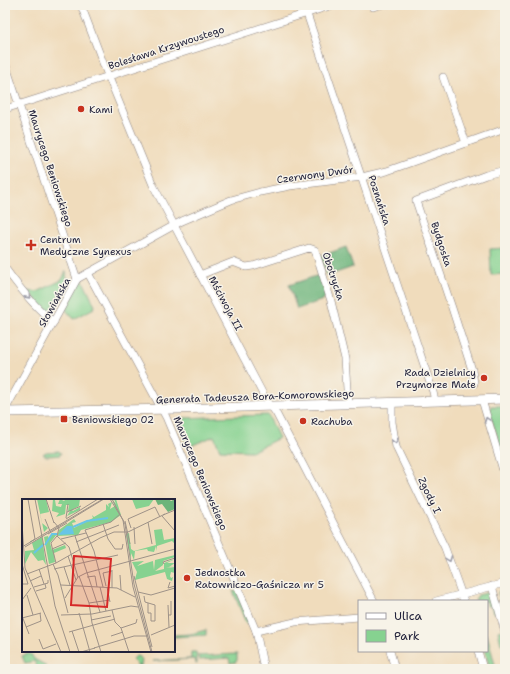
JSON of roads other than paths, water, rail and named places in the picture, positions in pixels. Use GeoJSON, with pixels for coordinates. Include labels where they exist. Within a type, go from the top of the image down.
{"type":"FeatureCollection","features":[{"type":"Feature","properties":{"kind":"street","name":"Mściwoja II"},"geometry":{"type":"LineString","coordinates":[[80,5],[104,68],[109,76],[153,185],[373,600]]}},
{"type":"Feature","properties":{"kind":"street","name":"Poznańska"},"geometry":{"type":"LineString","coordinates":[[304,5],[435,401]]}},
{"type":"Feature","properties":{"kind":"street","name":"Bolesława Krzywoustego"},"geometry":{"type":"LineString","coordinates":[[5,109],[333,5]]}},
{"type":"Feature","properties":{"kind":"street"},"geometry":{"type":"LineString","coordinates":[[372,5],[373,7],[380,5]]}},
{"type":"Feature","properties":{"kind":"street","name":"Maurycego Beniowskiego"},"geometry":{"type":"LineString","coordinates":[[5,63],[77,279]]}},
{"type":"Feature","properties":{"kind":"street"},"geometry":{"type":"LineString","coordinates":[[443,77],[466,143]]}},
{"type":"Feature","properties":{"kind":"street","name":"Czerwony Dwór"},"geometry":{"type":"LineString","coordinates":[[174,225],[231,200],[290,186],[362,177],[505,129]]}},
{"type":"Feature","properties":{"kind":"street","name":"Bydgoska"},"geometry":{"type":"LineString","coordinates":[[474,383],[472,370],[455,315],[416,201],[486,175],[505,170]]}},
{"type":"Feature","properties":{"kind":"street","name":"Słowiańska"},"geometry":{"type":"LineString","coordinates":[[5,411],[77,279],[174,225]]}},
{"type":"Feature","properties":{"kind":"street","name":"Obotrycka"},"geometry":{"type":"LineString","coordinates":[[200,275],[233,262],[246,267],[253,266],[313,248],[316,252],[338,325],[346,359],[348,404]]}},
{"type":"Feature","properties":{"kind":"street"},"geometry":{"type":"LineString","coordinates":[[5,268],[29,297],[54,322]]}},
{"type":"Feature","properties":{"kind":"street","name":"Maurycego Beniowskiego"},"geometry":{"type":"LineString","coordinates":[[88,273],[166,417],[256,632],[264,669]]}},
{"type":"Feature","properties":{"kind":"street","name":"Generała Tadeusza Bora-Komorowskiego"},"geometry":{"type":"LineString","coordinates":[[5,411],[161,410],[505,399]]}},
{"type":"Feature","properties":{"kind":"street"},"geometry":{"type":"LineString","coordinates":[[482,400],[505,476]]}},
{"type":"Feature","properties":{"kind":"street","name":"Zgody I"},"geometry":{"type":"LineString","coordinates":[[392,403],[392,422],[396,446],[445,548],[463,598]]}},
{"type":"Feature","properties":{"kind":"street"},"geometry":{"type":"LineString","coordinates":[[445,600],[463,598],[492,586],[505,583]]}},
{"type":"Feature","properties":{"kind":"street"},"geometry":{"type":"LineString","coordinates":[[492,586],[505,632]]}},
{"type":"Feature","properties":{"kind":"street"},"geometry":{"type":"LineString","coordinates":[[256,632],[295,622],[358,617]]}},
{"type":"Feature","properties":{"kind":"street"},"geometry":{"type":"LineString","coordinates":[[390,652],[395,669]]}},
{"type":"Feature","properties":{"kind":"street"},"geometry":{"type":"LineString","coordinates":[[478,652],[483,669]]}},
{"type":"Feature","properties":{"kind":"place","name":"Kami"},"geometry":{"type":"Point","coordinates":[81,109]}},
{"type":"Feature","properties":{"kind":"place","name":"Centrum Medyczne Synexus"},"geometry":{"type":"Point","coordinates":[31,245]}},
{"type":"Feature","properties":{"kind":"place","name":"Rada Dzielnicy Przymorze Małe"},"geometry":{"type":"Point","coordinates":[484,378]}},
{"type":"Feature","properties":{"kind":"place","name":"Beniowskiego 02"},"geometry":{"type":"Point","coordinates":[64,419]}},
{"type":"Feature","properties":{"kind":"place","name":"Rachuba"},"geometry":{"type":"Point","coordinates":[303,421]}},
{"type":"Feature","properties":{"kind":"place","name":"Jednostka Ratowniczo-Gaśnicza nr 5"},"geometry":{"type":"Point","coordinates":[187,578]}}]}
